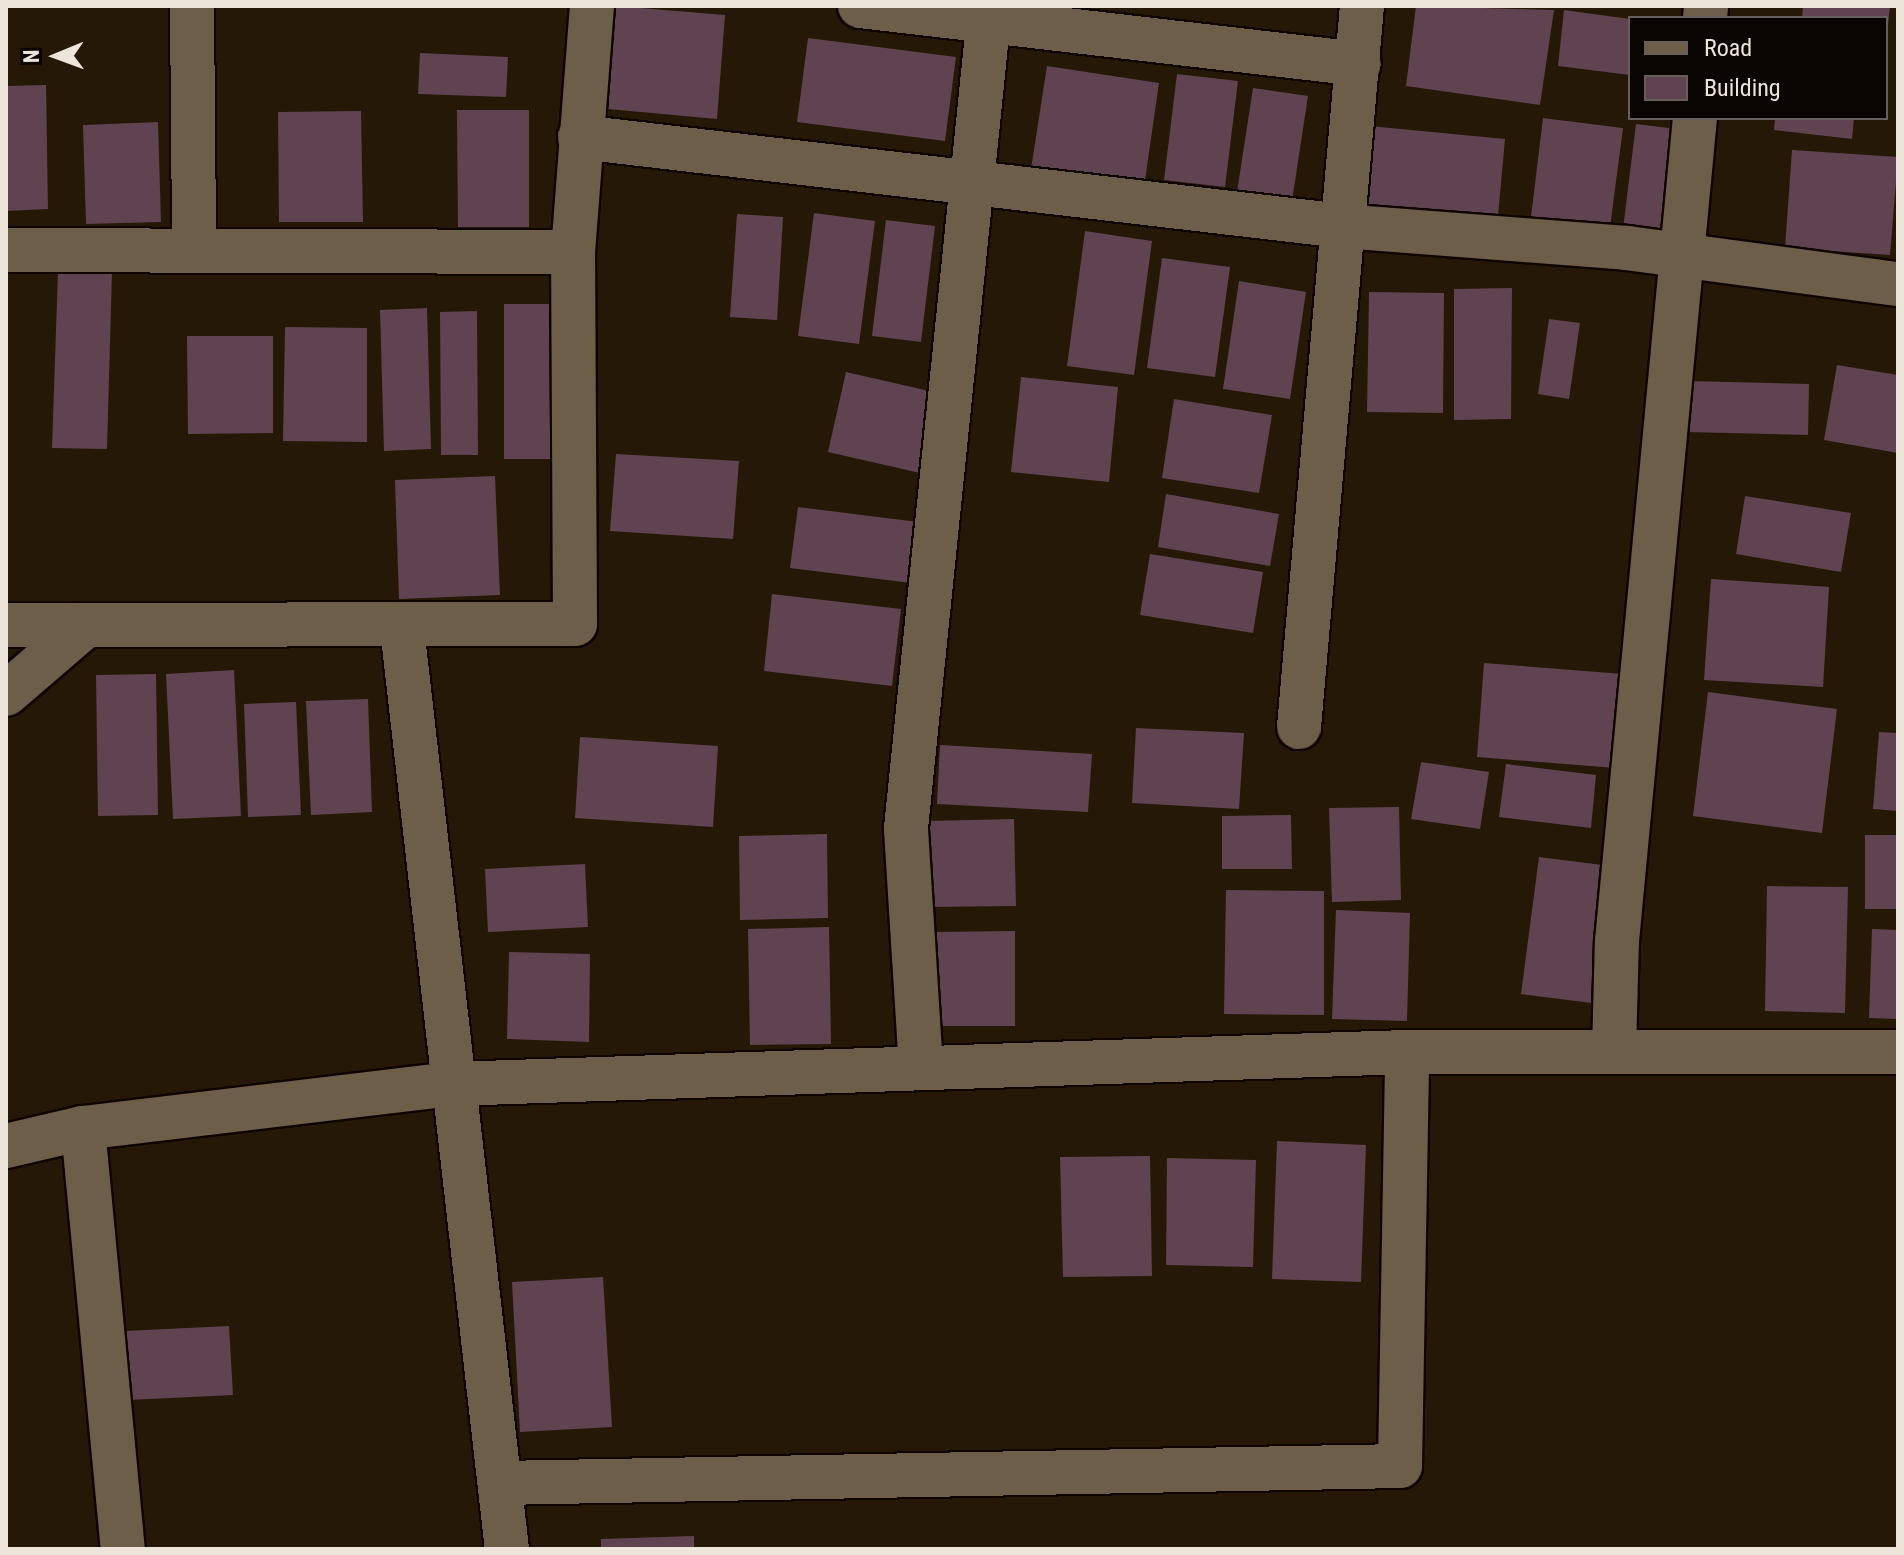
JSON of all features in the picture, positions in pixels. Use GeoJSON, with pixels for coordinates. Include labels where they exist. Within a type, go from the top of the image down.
{"type":"FeatureCollection","features":[{"type":"Feature","properties":{"kind":"street"},"geometry":{"type":"LineString","coordinates":[[192,6],[194,251]]}},
{"type":"Feature","properties":{"kind":"street"},"geometry":{"type":"LineString","coordinates":[[6,625],[402,628],[575,624],[573,252],[592,6]]}},
{"type":"Feature","properties":{"kind":"street"},"geometry":{"type":"LineString","coordinates":[[860,6],[990,14],[1359,64]]}},
{"type":"Feature","properties":{"kind":"street"},"geometry":{"type":"LineString","coordinates":[[1299,727],[1362,6]]}},
{"type":"Feature","properties":{"kind":"street"},"geometry":{"type":"LineString","coordinates":[[921,1068],[906,828],[990,14]]}},
{"type":"Feature","properties":{"kind":"street"},"geometry":{"type":"LineString","coordinates":[[1614,1052],[1617,941],[1695,120]]}},
{"type":"Feature","properties":{"kind":"street"},"geometry":{"type":"LineString","coordinates":[[580,137],[973,180],[1342,226],[1680,255],[1898,284]]}},
{"type":"Feature","properties":{"kind":"street"},"geometry":{"type":"LineString","coordinates":[[6,250],[573,252]]}},
{"type":"Feature","properties":{"kind":"street"},"geometry":{"type":"LineString","coordinates":[[6,694],[85,626]]}},
{"type":"Feature","properties":{"kind":"street"},"geometry":{"type":"LineString","coordinates":[[402,628],[507,1549]]}},
{"type":"Feature","properties":{"kind":"street"},"geometry":{"type":"LineString","coordinates":[[500,1483],[1400,1466],[1407,1052]]}},
{"type":"Feature","properties":{"kind":"street"},"geometry":{"type":"LineString","coordinates":[[6,1146],[83,1128],[452,1084],[1407,1052],[1898,1052]]}},
{"type":"Feature","properties":{"kind":"street"},"geometry":{"type":"LineString","coordinates":[[83,1128],[123,1549]]}},
{"type":"Feature","properties":{"kind":"building"},"geometry":{"type":"Polygon","coordinates":[[[616,6],[725,15],[717,119],[608,109],[616,6]]]}},
{"type":"Feature","properties":{"kind":"building"},"geometry":{"type":"Polygon","coordinates":[[[1416,6],[1554,10],[1540,105],[1406,86],[1416,6]]]}},
{"type":"Feature","properties":{"kind":"building"},"geometry":{"type":"Polygon","coordinates":[[[1803,6],[1890,6],[1888,25],[1888,16],[1802,16],[1803,6]]]}},
{"type":"Feature","properties":{"kind":"building"},"geometry":{"type":"Polygon","coordinates":[[[1564,10],[1628,19],[1628,75],[1558,66],[1564,10]]]}},
{"type":"Feature","properties":{"kind":"building"},"geometry":{"type":"Polygon","coordinates":[[[808,38],[956,57],[945,141],[797,122],[808,38]]]}},
{"type":"Feature","properties":{"kind":"building"},"geometry":{"type":"Polygon","coordinates":[[[420,53],[508,57],[506,97],[418,94],[420,53]]]}},
{"type":"Feature","properties":{"kind":"building"},"geometry":{"type":"Polygon","coordinates":[[[1047,66],[1159,83],[1144,187],[1031,169],[1047,66]]]}},
{"type":"Feature","properties":{"kind":"building"},"geometry":{"type":"Polygon","coordinates":[[[1177,74],[1238,81],[1225,187],[1164,180],[1177,74]]]}},
{"type":"Feature","properties":{"kind":"building"},"geometry":{"type":"Polygon","coordinates":[[[46,85],[48,209],[6,211],[6,86],[46,85]]]}},
{"type":"Feature","properties":{"kind":"building"},"geometry":{"type":"Polygon","coordinates":[[[1253,88],[1308,96],[1292,201],[1237,192],[1253,88]]]}},
{"type":"Feature","properties":{"kind":"building"},"geometry":{"type":"Polygon","coordinates":[[[457,110],[529,110],[529,227],[458,227],[457,110]]]}},
{"type":"Feature","properties":{"kind":"building"},"geometry":{"type":"Polygon","coordinates":[[[361,111],[363,222],[279,222],[278,112],[361,111]]]}},
{"type":"Feature","properties":{"kind":"building"},"geometry":{"type":"Polygon","coordinates":[[[1543,118],[1623,128],[1609,235],[1530,225],[1543,118]]]}},
{"type":"Feature","properties":{"kind":"building"},"geometry":{"type":"Polygon","coordinates":[[[1775,120],[1854,120],[1852,139],[1774,130],[1775,120]]]}},
{"type":"Feature","properties":{"kind":"building"},"geometry":{"type":"Polygon","coordinates":[[[158,122],[161,222],[86,224],[83,125],[158,122]]]}},
{"type":"Feature","properties":{"kind":"building"},"geometry":{"type":"Polygon","coordinates":[[[1636,124],[1677,129],[1664,242],[1622,237],[1636,124]]]}},
{"type":"Feature","properties":{"kind":"building"},"geometry":{"type":"Polygon","coordinates":[[[1359,125],[1505,139],[1498,216],[1352,203],[1359,125]]]}},
{"type":"Feature","properties":{"kind":"building"},"geometry":{"type":"Polygon","coordinates":[[[1792,150],[1898,157],[1890,255],[1785,248],[1792,150]]]}},
{"type":"Feature","properties":{"kind":"building"},"geometry":{"type":"Polygon","coordinates":[[[814,213],[875,221],[859,344],[798,336],[814,213]]]}},
{"type":"Feature","properties":{"kind":"building"},"geometry":{"type":"Polygon","coordinates":[[[737,214],[783,217],[777,320],[730,317],[737,214]]]}},
{"type":"Feature","properties":{"kind":"building"},"geometry":{"type":"Polygon","coordinates":[[[886,220],[935,226],[921,342],[872,336],[886,220]]]}},
{"type":"Feature","properties":{"kind":"building"},"geometry":{"type":"Polygon","coordinates":[[[1085,231],[1152,241],[1134,375],[1067,366],[1085,231]]]}},
{"type":"Feature","properties":{"kind":"building"},"geometry":{"type":"Polygon","coordinates":[[[1162,258],[1230,267],[1215,377],[1147,368],[1162,258]]]}},
{"type":"Feature","properties":{"kind":"building"},"geometry":{"type":"Polygon","coordinates":[[[58,271],[112,272],[107,449],[52,448],[58,271]]]}},
{"type":"Feature","properties":{"kind":"building"},"geometry":{"type":"Polygon","coordinates":[[[1239,281],[1306,292],[1290,399],[1223,389],[1239,281]]]}},
{"type":"Feature","properties":{"kind":"building"},"geometry":{"type":"Polygon","coordinates":[[[1512,288],[1511,419],[1454,420],[1454,289],[1512,288]]]}},
{"type":"Feature","properties":{"kind":"building"},"geometry":{"type":"Polygon","coordinates":[[[1369,292],[1444,293],[1443,413],[1367,412],[1369,292]]]}},
{"type":"Feature","properties":{"kind":"building"},"geometry":{"type":"Polygon","coordinates":[[[504,304],[557,304],[556,459],[504,459],[504,304]]]}},
{"type":"Feature","properties":{"kind":"building"},"geometry":{"type":"Polygon","coordinates":[[[427,308],[431,449],[384,451],[380,310],[427,308]]]}},
{"type":"Feature","properties":{"kind":"building"},"geometry":{"type":"Polygon","coordinates":[[[477,311],[478,455],[441,455],[440,312],[477,311]]]}},
{"type":"Feature","properties":{"kind":"building"},"geometry":{"type":"Polygon","coordinates":[[[1549,319],[1580,323],[1569,399],[1538,394],[1549,319]]]}},
{"type":"Feature","properties":{"kind":"building"},"geometry":{"type":"Polygon","coordinates":[[[285,327],[367,328],[367,442],[283,441],[285,327]]]}},
{"type":"Feature","properties":{"kind":"building"},"geometry":{"type":"Polygon","coordinates":[[[187,336],[273,336],[273,433],[188,434],[187,336]]]}},
{"type":"Feature","properties":{"kind":"building"},"geometry":{"type":"Polygon","coordinates":[[[1837,365],[1898,375],[1898,453],[1824,440],[1837,365]]]}},
{"type":"Feature","properties":{"kind":"building"},"geometry":{"type":"Polygon","coordinates":[[[846,372],[938,393],[920,473],[828,452],[846,372]]]}},
{"type":"Feature","properties":{"kind":"building"},"geometry":{"type":"Polygon","coordinates":[[[1021,377],[1118,387],[1109,482],[1011,472],[1021,377]]]}},
{"type":"Feature","properties":{"kind":"building"},"geometry":{"type":"Polygon","coordinates":[[[1688,381],[1809,384],[1808,435],[1687,432],[1688,381]]]}},
{"type":"Feature","properties":{"kind":"building"},"geometry":{"type":"Polygon","coordinates":[[[1174,399],[1272,415],[1259,493],[1162,478],[1174,399]]]}},
{"type":"Feature","properties":{"kind":"building"},"geometry":{"type":"Polygon","coordinates":[[[616,454],[739,461],[733,539],[610,531],[616,454]]]}},
{"type":"Feature","properties":{"kind":"building"},"geometry":{"type":"Polygon","coordinates":[[[495,476],[500,595],[399,599],[395,480],[495,476]]]}},
{"type":"Feature","properties":{"kind":"building"},"geometry":{"type":"Polygon","coordinates":[[[1166,494],[1279,514],[1270,566],[1158,547],[1166,494]]]}},
{"type":"Feature","properties":{"kind":"building"},"geometry":{"type":"Polygon","coordinates":[[[1745,496],[1851,513],[1841,572],[1736,554],[1745,496]]]}},
{"type":"Feature","properties":{"kind":"building"},"geometry":{"type":"Polygon","coordinates":[[[798,507],[918,522],[911,583],[790,568],[798,507]]]}},
{"type":"Feature","properties":{"kind":"building"},"geometry":{"type":"Polygon","coordinates":[[[1150,554],[1263,572],[1253,633],[1140,615],[1150,554]]]}},
{"type":"Feature","properties":{"kind":"building"},"geometry":{"type":"Polygon","coordinates":[[[1711,579],[1829,587],[1823,687],[1704,680],[1711,579]]]}},
{"type":"Feature","properties":{"kind":"building"},"geometry":{"type":"Polygon","coordinates":[[[772,594],[901,609],[892,686],[764,671],[772,594]]]}},
{"type":"Feature","properties":{"kind":"building"},"geometry":{"type":"Polygon","coordinates":[[[1484,663],[1623,674],[1616,768],[1477,757],[1484,663]]]}},
{"type":"Feature","properties":{"kind":"building"},"geometry":{"type":"Polygon","coordinates":[[[234,670],[241,816],[173,819],[166,674],[234,670]]]}},
{"type":"Feature","properties":{"kind":"building"},"geometry":{"type":"Polygon","coordinates":[[[156,674],[158,815],[98,816],[96,675],[156,674]]]}},
{"type":"Feature","properties":{"kind":"building"},"geometry":{"type":"Polygon","coordinates":[[[1708,692],[1837,709],[1822,833],[1693,816],[1708,692]]]}},
{"type":"Feature","properties":{"kind":"building"},"geometry":{"type":"Polygon","coordinates":[[[368,699],[372,812],[311,815],[306,701],[368,699]]]}},
{"type":"Feature","properties":{"kind":"building"},"geometry":{"type":"Polygon","coordinates":[[[296,702],[301,815],[248,817],[244,704],[296,702]]]}},
{"type":"Feature","properties":{"kind":"building"},"geometry":{"type":"Polygon","coordinates":[[[1136,728],[1244,733],[1239,809],[1132,803],[1136,728]]]}},
{"type":"Feature","properties":{"kind":"building"},"geometry":{"type":"Polygon","coordinates":[[[1879,732],[1898,733],[1898,811],[1873,809],[1879,732]]]}},
{"type":"Feature","properties":{"kind":"building"},"geometry":{"type":"Polygon","coordinates":[[[580,737],[718,746],[713,827],[575,818],[580,737]]]}},
{"type":"Feature","properties":{"kind":"building"},"geometry":{"type":"Polygon","coordinates":[[[940,745],[1092,754],[1088,812],[937,804],[940,745]]]}},
{"type":"Feature","properties":{"kind":"building"},"geometry":{"type":"Polygon","coordinates":[[[1421,762],[1489,772],[1480,829],[1411,819],[1421,762]]]}},
{"type":"Feature","properties":{"kind":"building"},"geometry":{"type":"Polygon","coordinates":[[[1506,764],[1596,775],[1591,828],[1499,817],[1506,764]]]}},
{"type":"Feature","properties":{"kind":"building"},"geometry":{"type":"Polygon","coordinates":[[[1399,807],[1401,900],[1332,902],[1329,808],[1399,807]]]}},
{"type":"Feature","properties":{"kind":"building"},"geometry":{"type":"Polygon","coordinates":[[[1291,815],[1292,869],[1222,869],[1222,816],[1291,815]]]}},
{"type":"Feature","properties":{"kind":"building"},"geometry":{"type":"Polygon","coordinates":[[[1014,819],[1016,906],[928,907],[926,821],[1014,819]]]}},
{"type":"Feature","properties":{"kind":"building"},"geometry":{"type":"Polygon","coordinates":[[[827,834],[828,918],[740,920],[739,836],[827,834]]]}},
{"type":"Feature","properties":{"kind":"building"},"geometry":{"type":"Polygon","coordinates":[[[1865,835],[1898,835],[1898,909],[1865,909],[1865,835]]]}},
{"type":"Feature","properties":{"kind":"building"},"geometry":{"type":"Polygon","coordinates":[[[1539,857],[1618,867],[1600,1004],[1521,994],[1539,857]]]}},
{"type":"Feature","properties":{"kind":"building"},"geometry":{"type":"Polygon","coordinates":[[[585,864],[588,927],[488,932],[485,869],[585,864]]]}},
{"type":"Feature","properties":{"kind":"building"},"geometry":{"type":"Polygon","coordinates":[[[1767,886],[1848,887],[1845,1013],[1765,1011],[1767,886]]]}},
{"type":"Feature","properties":{"kind":"building"},"geometry":{"type":"Polygon","coordinates":[[[1226,890],[1324,891],[1324,1015],[1224,1014],[1226,890]]]}},
{"type":"Feature","properties":{"kind":"building"},"geometry":{"type":"Polygon","coordinates":[[[1336,910],[1410,913],[1407,1021],[1332,1019],[1336,910]]]}},
{"type":"Feature","properties":{"kind":"building"},"geometry":{"type":"Polygon","coordinates":[[[829,927],[831,1044],[750,1045],[748,929],[829,927]]]}},
{"type":"Feature","properties":{"kind":"building"},"geometry":{"type":"Polygon","coordinates":[[[1872,929],[1898,930],[1898,1019],[1869,1018],[1872,929]]]}},
{"type":"Feature","properties":{"kind":"building"},"geometry":{"type":"Polygon","coordinates":[[[1015,931],[1015,1026],[931,1026],[932,932],[1015,931]]]}},
{"type":"Feature","properties":{"kind":"building"},"geometry":{"type":"Polygon","coordinates":[[[509,952],[590,954],[589,1042],[507,1039],[509,952]]]}},
{"type":"Feature","properties":{"kind":"building"},"geometry":{"type":"Polygon","coordinates":[[[1277,1141],[1366,1145],[1361,1282],[1272,1279],[1277,1141]]]}},
{"type":"Feature","properties":{"kind":"building"},"geometry":{"type":"Polygon","coordinates":[[[1150,1156],[1152,1276],[1063,1277],[1060,1157],[1150,1156]]]}},
{"type":"Feature","properties":{"kind":"building"},"geometry":{"type":"Polygon","coordinates":[[[1167,1158],[1256,1160],[1253,1267],[1166,1265],[1167,1158]]]}},
{"type":"Feature","properties":{"kind":"building"},"geometry":{"type":"Polygon","coordinates":[[[603,1277],[612,1427],[520,1432],[512,1282],[603,1277]]]}},
{"type":"Feature","properties":{"kind":"building"},"geometry":{"type":"Polygon","coordinates":[[[229,1326],[233,1395],[128,1400],[125,1331],[229,1326]]]}},
{"type":"Feature","properties":{"kind":"building"},"geometry":{"type":"Polygon","coordinates":[[[694,1536],[694,1549],[601,1549],[601,1539],[694,1536]]]}}]}
